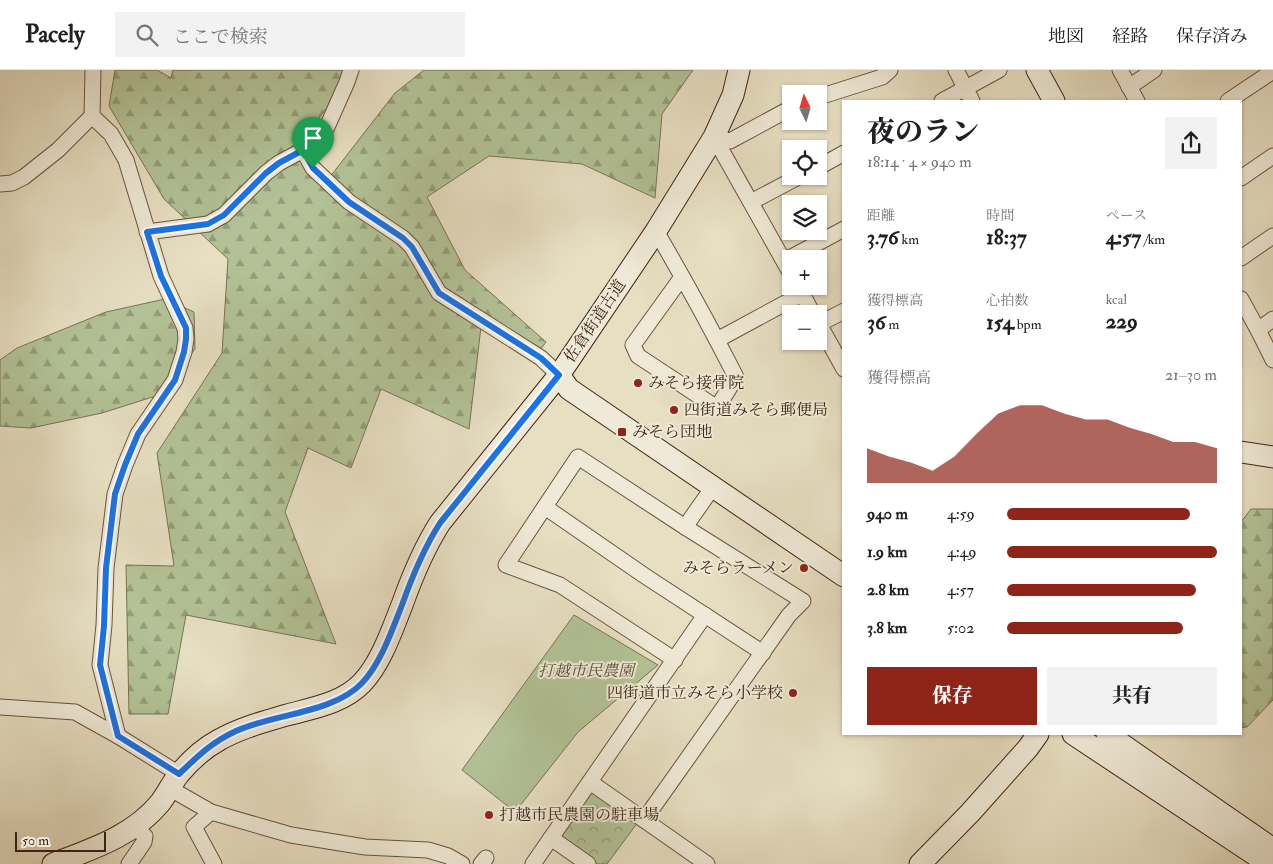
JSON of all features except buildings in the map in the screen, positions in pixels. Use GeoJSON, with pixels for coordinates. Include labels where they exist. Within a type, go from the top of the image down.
{"type":"FeatureCollection","features":[{"type":"Feature","properties":{"kind":"street"},"geometry":{"type":"LineString","coordinates":[[0,184],[12,183],[24,177],[58,150],[92,116],[93,70]]}},
{"type":"Feature","properties":{"kind":"street"},"geometry":{"type":"LineString","coordinates":[[147,232],[208,224],[224,215],[266,173],[279,163],[303,150],[327,128],[351,70]]}},
{"type":"Feature","properties":{"kind":"street","name":"佐倉街道古道"},"geometry":{"type":"LineString","coordinates":[[53,864],[107,843],[134,827],[161,802],[174,781],[202,751],[217,741],[238,730],[325,705],[342,698],[362,683],[372,670],[390,637],[410,585],[432,536],[440,523],[559,375],[656,231],[714,137],[733,94],[740,70]]}},
{"type":"Feature","properties":{"kind":"street"},"geometry":{"type":"LineString","coordinates":[[828,94],[882,77],[890,70]]}},
{"type":"Feature","properties":{"kind":"street"},"geometry":{"type":"LineString","coordinates":[[956,70],[969,95]]}},
{"type":"Feature","properties":{"kind":"street"},"geometry":{"type":"LineString","coordinates":[[946,100],[969,95],[999,70]]}},
{"type":"Feature","properties":{"kind":"street"},"geometry":{"type":"LineString","coordinates":[[1037,70],[1053,100]]}},
{"type":"Feature","properties":{"kind":"street"},"geometry":{"type":"LineString","coordinates":[[1120,70],[1136,100]]}},
{"type":"Feature","properties":{"kind":"street"},"geometry":{"type":"LineString","coordinates":[[1129,87],[1154,70]]}},
{"type":"Feature","properties":{"kind":"street"},"geometry":{"type":"LineString","coordinates":[[1230,100],[1273,71]]}},
{"type":"Feature","properties":{"kind":"street"},"geometry":{"type":"LineString","coordinates":[[714,137],[730,141],[782,113]]}},
{"type":"Feature","properties":{"kind":"street"},"geometry":{"type":"LineString","coordinates":[[92,116],[111,134],[126,160],[161,276],[186,328],[184,352],[175,380],[138,434],[115,494],[106,568],[104,626],[100,665],[118,736]]}},
{"type":"Feature","properties":{"kind":"street"},"geometry":{"type":"LineString","coordinates":[[714,137],[782,257]]}},
{"type":"Feature","properties":{"kind":"street"},"geometry":{"type":"LineString","coordinates":[[303,150],[313,168],[349,202],[403,238],[412,247],[439,293],[541,358],[559,375],[569,389],[842,575]]}},
{"type":"Feature","properties":{"kind":"street"},"geometry":{"type":"LineString","coordinates":[[827,163],[842,154]]}},
{"type":"Feature","properties":{"kind":"street"},"geometry":{"type":"LineString","coordinates":[[1242,177],[1273,156]]}},
{"type":"Feature","properties":{"kind":"street"},"geometry":{"type":"LineString","coordinates":[[752,202],[783,185]]}},
{"type":"Feature","properties":{"kind":"street"},"geometry":{"type":"LineString","coordinates":[[805,250],[842,230]]}},
{"type":"Feature","properties":{"kind":"street"},"geometry":{"type":"LineString","coordinates":[[656,231],[682,277],[717,340],[736,377],[717,408],[638,356],[633,345],[682,277]]}},
{"type":"Feature","properties":{"kind":"street"},"geometry":{"type":"LineString","coordinates":[[1242,257],[1273,236]]}},
{"type":"Feature","properties":{"kind":"street"},"geometry":{"type":"LineString","coordinates":[[717,340],[792,295]]}},
{"type":"Feature","properties":{"kind":"street"},"geometry":{"type":"LineString","coordinates":[[1242,301],[1273,360]]}},
{"type":"Feature","properties":{"kind":"street"},"geometry":{"type":"LineString","coordinates":[[827,320],[842,312]]}},
{"type":"Feature","properties":{"kind":"street"},"geometry":{"type":"LineString","coordinates":[[1258,330],[1273,319]]}},
{"type":"Feature","properties":{"kind":"street"},"geometry":{"type":"LineString","coordinates":[[827,338],[842,365]]}},
{"type":"Feature","properties":{"kind":"street"},"geometry":{"type":"LineString","coordinates":[[559,375],[579,380],[842,557]]}},
{"type":"Feature","properties":{"kind":"street"},"geometry":{"type":"LineString","coordinates":[[1242,452],[1273,457]]}},
{"type":"Feature","properties":{"kind":"street"},"geometry":{"type":"LineString","coordinates":[[644,820],[789,615],[803,601],[578,457],[506,565],[560,585],[675,660]]}},
{"type":"Feature","properties":{"kind":"street"},"geometry":{"type":"LineString","coordinates":[[685,527],[713,487]]}},
{"type":"Feature","properties":{"kind":"street"},"geometry":{"type":"LineString","coordinates":[[545,507],[763,652]]}},
{"type":"Feature","properties":{"kind":"street"},"geometry":{"type":"LineString","coordinates":[[533,864],[705,615]]}},
{"type":"Feature","properties":{"kind":"street"},"geometry":{"type":"LineString","coordinates":[[0,707],[75,712],[118,736],[211,812],[291,835],[365,847],[428,850],[448,856],[462,864]]}},
{"type":"Feature","properties":{"kind":"street"},"geometry":{"type":"LineString","coordinates":[[920,864],[970,813],[1037,735]]}},
{"type":"Feature","properties":{"kind":"street"},"geometry":{"type":"LineString","coordinates":[[1074,735],[1244,857],[1269,864]]}},
{"type":"Feature","properties":{"kind":"street"},"geometry":{"type":"LineString","coordinates":[[1108,735],[1273,849]]}},
{"type":"Feature","properties":{"kind":"street"},"geometry":{"type":"LineString","coordinates":[[590,782],[707,864]]}},
{"type":"Feature","properties":{"kind":"street"},"geometry":{"type":"LineString","coordinates":[[211,812],[194,828],[214,864]]}},
{"type":"Feature","properties":{"kind":"street"},"geometry":{"type":"LineString","coordinates":[[129,864],[144,842],[144,836],[134,827]]}},
{"type":"Feature","properties":{"kind":"street"},"geometry":{"type":"LineString","coordinates":[[551,838],[588,864]]}},
{"type":"Feature","properties":{"kind":"green space"},"geometry":{"type":"Polygon","coordinates":[[[115,70],[157,70],[171,78],[173,70],[348,70],[352,76],[304,137],[323,186],[395,93],[424,70],[693,70],[662,114],[655,198],[582,164],[489,156],[427,197],[465,270],[546,342],[537,354],[482,318],[469,429],[381,389],[351,468],[308,448],[285,512],[336,644],[186,615],[168,714],[129,714],[126,565],[174,566],[157,453],[222,353],[228,259],[164,199],[109,106],[115,70]]]}},
{"type":"Feature","properties":{"kind":"green space"},"geometry":{"type":"Polygon","coordinates":[[[165,299],[194,312],[195,349],[159,395],[102,413],[31,428],[0,426],[0,360],[17,348],[106,312],[165,299]]]}},
{"type":"Feature","properties":{"kind":"green space"},"geometry":{"type":"Polygon","coordinates":[[[1251,509],[1273,509],[1273,700],[1247,727],[1242,728],[1242,521],[1251,509]]]}},
{"type":"Feature","properties":{"kind":"green space","name":"打越市民農園"},"geometry":{"type":"Polygon","coordinates":[[[574,615],[658,665],[578,732],[515,812],[462,770],[574,615]]]}},
{"type":"Feature","properties":{"kind":"green space"},"geometry":{"type":"Polygon","coordinates":[[[592,791],[638,822],[607,864],[596,864],[558,838],[592,791]]]}},
{"type":"Feature","properties":{"kind":"place","name":"みそら接骨院"},"geometry":{"type":"Point","coordinates":[638,383]}},
{"type":"Feature","properties":{"kind":"place","name":"四街道みそら郵便局"},"geometry":{"type":"Point","coordinates":[674,410]}},
{"type":"Feature","properties":{"kind":"place","name":"みそら団地"},"geometry":{"type":"Point","coordinates":[622,432]}},
{"type":"Feature","properties":{"kind":"place","name":"みそらラーメン"},"geometry":{"type":"Point","coordinates":[804,568]}},
{"type":"Feature","properties":{"kind":"place","name":"四街道市立みそら小学校"},"geometry":{"type":"Point","coordinates":[793,693]}},
{"type":"Feature","properties":{"kind":"place","name":"打越市民農園の駐車場"},"geometry":{"type":"Point","coordinates":[489,815]}},
{"type":"Feature","properties":{"kind":"route"},"geometry":{"type":"LineString","coordinates":[[303,150],[313,168],[349,202],[403,238],[412,247],[439,293],[541,358],[559,375],[440,523],[432,536],[410,585],[390,637],[372,670],[362,683],[342,698],[325,705],[238,730],[202,751],[179,774],[118,736],[100,665],[104,626],[106,568],[115,494],[138,434],[175,380],[186,339],[186,328],[161,276],[147,232],[208,224],[224,215],[266,173],[279,163],[303,150]]}}]}
